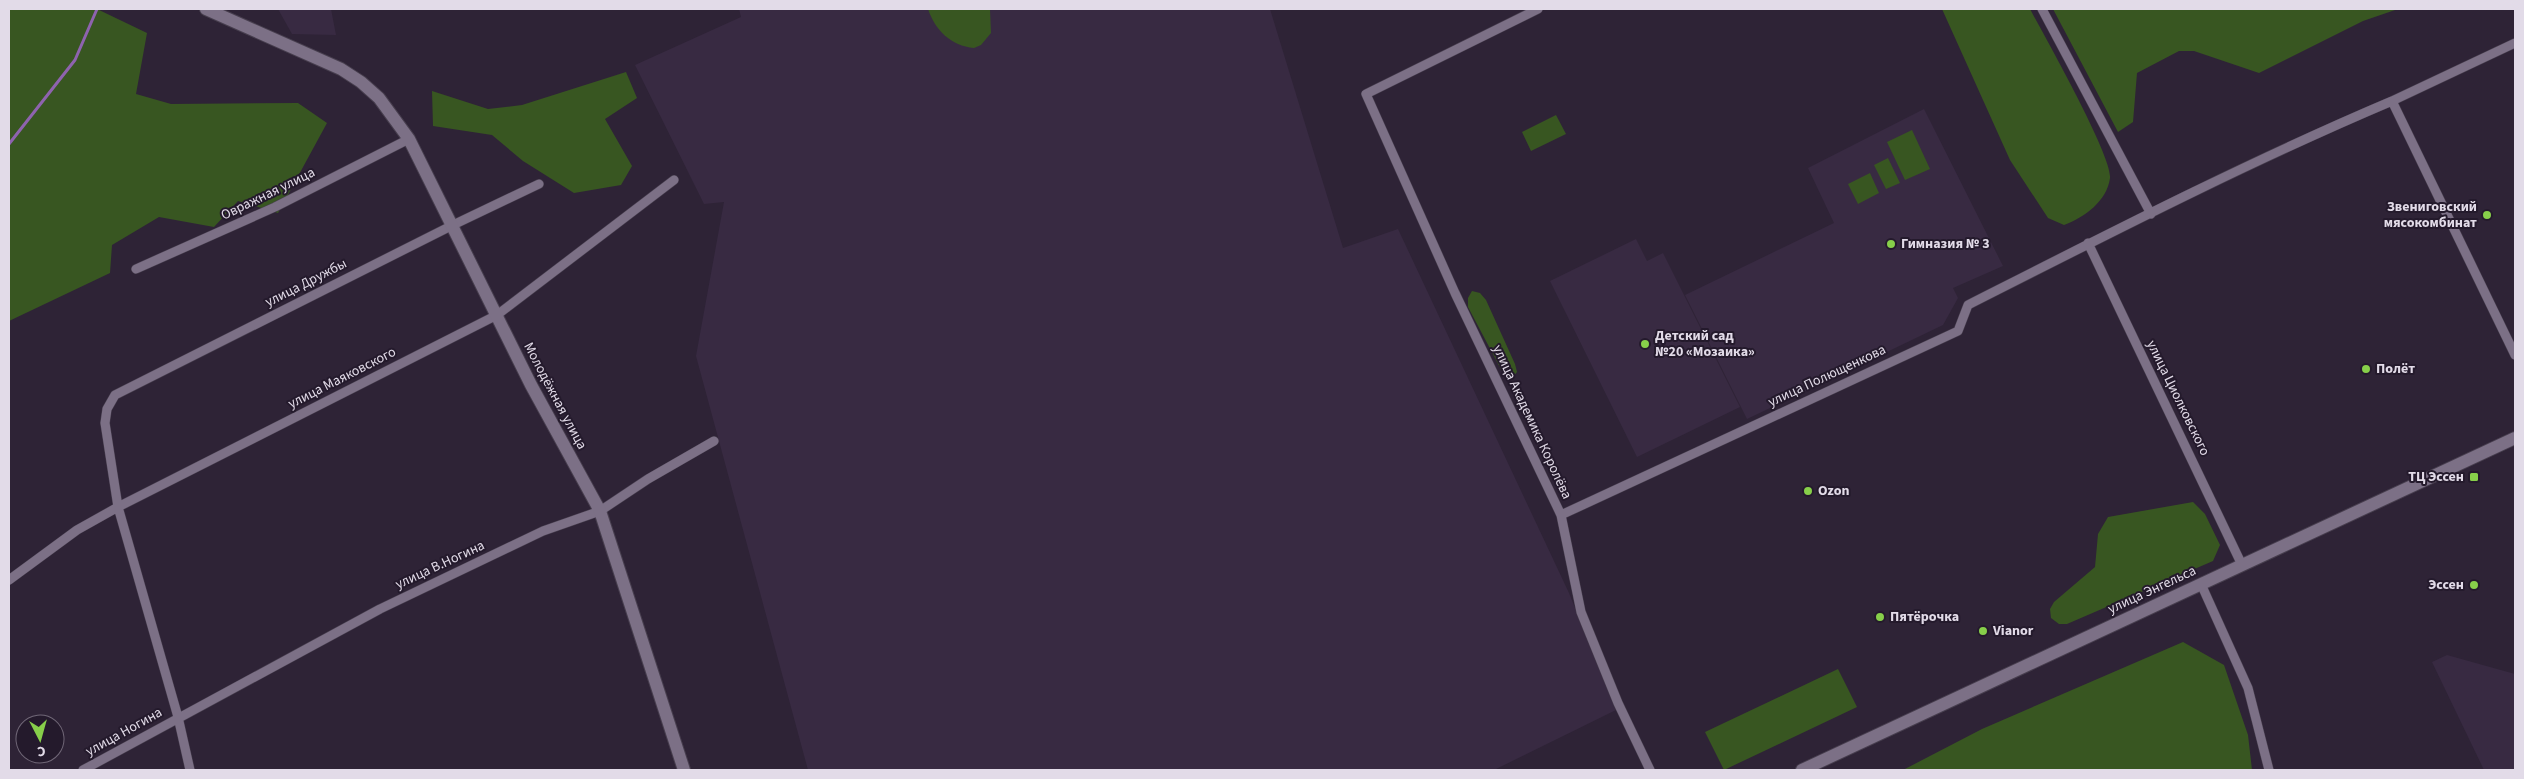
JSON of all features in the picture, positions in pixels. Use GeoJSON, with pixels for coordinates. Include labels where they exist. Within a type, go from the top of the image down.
{"type":"FeatureCollection","features":[{"type":"Feature","properties":{"kind":"main road","name":"Молодёжная улица"},"geometry":{"type":"LineString","coordinates":[[206,9],[341,69],[361,82],[379,98],[409,139],[531,385],[600,511],[684,770]]}},
{"type":"Feature","properties":{"kind":"main road","name":"улица Энгельса"},"geometry":{"type":"LineString","coordinates":[[1802,770],[2515,438]]}},
{"type":"Feature","properties":{"kind":"street","name":"улица Академика Королёва"},"geometry":{"type":"LineString","coordinates":[[1538,9],[1366,94],[1455,293],[1561,515],[1582,612],[1618,703],[1650,770]]}},
{"type":"Feature","properties":{"kind":"street"},"geometry":{"type":"LineString","coordinates":[[2042,9],[2151,214]]}},
{"type":"Feature","properties":{"kind":"street","name":"улица Полющенкова"},"geometry":{"type":"LineString","coordinates":[[1561,515],[1958,331],[1968,305],[2088,243],[2326,129],[2392,101],[2515,43]]}},
{"type":"Feature","properties":{"kind":"street"},"geometry":{"type":"LineString","coordinates":[[2392,101],[2515,355]]}},
{"type":"Feature","properties":{"kind":"street","name":"Овражная улица"},"geometry":{"type":"LineString","coordinates":[[136,270],[275,207],[409,139]]}},
{"type":"Feature","properties":{"kind":"street","name":"улица Маяковского"},"geometry":{"type":"LineString","coordinates":[[9,580],[78,530],[118,507],[496,315],[674,180]]}},
{"type":"Feature","properties":{"kind":"street","name":"улица Дружбы"},"geometry":{"type":"LineString","coordinates":[[118,507],[105,423],[107,409],[115,395],[453,225],[539,184]]}},
{"type":"Feature","properties":{"kind":"street","name":"улица Циолковского"},"geometry":{"type":"LineString","coordinates":[[2088,243],[2242,565]]}},
{"type":"Feature","properties":{"kind":"street","name":"улица В.Ногина"},"geometry":{"type":"LineString","coordinates":[[178,717],[380,609],[543,531],[600,511],[648,479],[714,441]]}},
{"type":"Feature","properties":{"kind":"street"},"geometry":{"type":"LineString","coordinates":[[118,507],[178,717],[190,770]]}},
{"type":"Feature","properties":{"kind":"street"},"geometry":{"type":"LineString","coordinates":[[2201,584],[2248,688],[2269,770]]}},
{"type":"Feature","properties":{"kind":"street","name":"улица Ногина"},"geometry":{"type":"LineString","coordinates":[[83,770],[178,717]]}},
{"type":"Feature","properties":{"kind":"shaded area"},"geometry":{"type":"Polygon","coordinates":[[[278,9],[331,9],[336,35],[292,34],[278,9]]]}},
{"type":"Feature","properties":{"kind":"shaded area"},"geometry":{"type":"Polygon","coordinates":[[[739,9],[1270,9],[1343,248],[1398,229],[1569,593],[1616,710],[1494,770],[808,770],[696,356],[724,202],[704,204],[635,65],[741,17],[739,9]]]}},
{"type":"Feature","properties":{"kind":"shaded area","name":"Гимназия № 3"},"geometry":{"type":"Polygon","coordinates":[[[1924,109],[2003,266],[1953,288],[1958,298],[1943,325],[1747,419],[1685,295],[1834,223],[1808,168],[1924,109]]]}},
{"type":"Feature","properties":{"kind":"shaded area","name":"Детский сад №20 «Мозаика»"},"geometry":{"type":"Polygon","coordinates":[[[1636,239],[1647,261],[1663,253],[1740,407],[1637,457],[1550,281],[1636,239]]]}},
{"type":"Feature","properties":{"kind":"shaded area"},"geometry":{"type":"Polygon","coordinates":[[[2447,655],[2515,674],[2515,770],[2484,770],[2432,662],[2447,655]]]}},
{"type":"Feature","properties":{"kind":"green space"},"geometry":{"type":"Polygon","coordinates":[[[9,9],[97,9],[147,33],[136,94],[171,104],[298,103],[327,123],[278,213],[238,201],[214,227],[159,217],[112,245],[110,273],[9,321],[9,9]]]}},
{"type":"Feature","properties":{"kind":"green space"},"geometry":{"type":"Polygon","coordinates":[[[928,9],[990,9],[991,33],[981,45],[974,48],[958,44],[945,36],[935,24],[928,9]]]}},
{"type":"Feature","properties":{"kind":"green space"},"geometry":{"type":"Polygon","coordinates":[[[1942,9],[2030,9],[2090,122],[2108,166],[2110,178],[2104,194],[2094,207],[2080,218],[2064,225],[2048,218],[2010,160],[1942,9]]]}},
{"type":"Feature","properties":{"kind":"green space"},"geometry":{"type":"Polygon","coordinates":[[[2053,9],[2398,9],[2363,21],[2259,73],[2194,51],[2179,51],[2137,73],[2133,122],[2118,132],[2053,9]]]}},
{"type":"Feature","properties":{"kind":"green space"},"geometry":{"type":"Polygon","coordinates":[[[626,72],[637,98],[605,119],[632,166],[621,185],[574,193],[523,161],[492,135],[433,126],[432,91],[488,109],[522,105],[626,72]]]}},
{"type":"Feature","properties":{"kind":"green space"},"geometry":{"type":"Polygon","coordinates":[[[1556,115],[1566,134],[1531,151],[1522,132],[1556,115]]]}},
{"type":"Feature","properties":{"kind":"green space"},"geometry":{"type":"Polygon","coordinates":[[[1912,130],[1930,169],[1905,180],[1887,142],[1912,130]]]}},
{"type":"Feature","properties":{"kind":"green space"},"geometry":{"type":"Polygon","coordinates":[[[1888,158],[1900,183],[1886,189],[1874,165],[1888,158]]]}},
{"type":"Feature","properties":{"kind":"green space"},"geometry":{"type":"Polygon","coordinates":[[[1870,173],[1879,193],[1858,204],[1848,184],[1870,173]]]}},
{"type":"Feature","properties":{"kind":"green space"},"geometry":{"type":"Polygon","coordinates":[[[1472,291],[1480,293],[1486,300],[1515,364],[1517,372],[1512,378],[1504,375],[1468,307],[1468,298],[1472,291]]]}},
{"type":"Feature","properties":{"kind":"green space"},"geometry":{"type":"Polygon","coordinates":[[[2193,502],[2205,514],[2220,545],[2213,561],[2067,624],[2059,624],[2051,618],[2050,609],[2054,602],[2095,567],[2098,534],[2108,517],[2193,502]]]}},
{"type":"Feature","properties":{"kind":"green space"},"geometry":{"type":"Polygon","coordinates":[[[2183,642],[2224,665],[2248,735],[2252,770],[1903,770],[1982,729],[2183,642]]]}},
{"type":"Feature","properties":{"kind":"green space"},"geometry":{"type":"Polygon","coordinates":[[[1838,669],[1857,707],[1724,770],[1705,732],[1838,669]]]}},
{"type":"Feature","properties":{"kind":"waterway"},"geometry":{"type":"LineString","coordinates":[[9,144],[75,60],[97,9]]}},
{"type":"Feature","properties":{"kind":"place","name":"Звениговский мясокомбинат"},"geometry":{"type":"Point","coordinates":[2487,215]}},
{"type":"Feature","properties":{"kind":"place","name":"Гимназия № 3"},"geometry":{"type":"Point","coordinates":[1891,244]}},
{"type":"Feature","properties":{"kind":"place","name":"Детский сад №20 «Мозаика»"},"geometry":{"type":"Point","coordinates":[1645,344]}},
{"type":"Feature","properties":{"kind":"place","name":"Полёт"},"geometry":{"type":"Point","coordinates":[2366,369]}},
{"type":"Feature","properties":{"kind":"place","name":"ТЦ Эссен"},"geometry":{"type":"Point","coordinates":[2474,477]}},
{"type":"Feature","properties":{"kind":"place","name":"Ozon"},"geometry":{"type":"Point","coordinates":[1808,491]}},
{"type":"Feature","properties":{"kind":"place","name":"Эссен"},"geometry":{"type":"Point","coordinates":[2474,585]}},
{"type":"Feature","properties":{"kind":"place","name":"Пятёрочка"},"geometry":{"type":"Point","coordinates":[1880,617]}},
{"type":"Feature","properties":{"kind":"place","name":"Vianor"},"geometry":{"type":"Point","coordinates":[1983,631]}}]}
